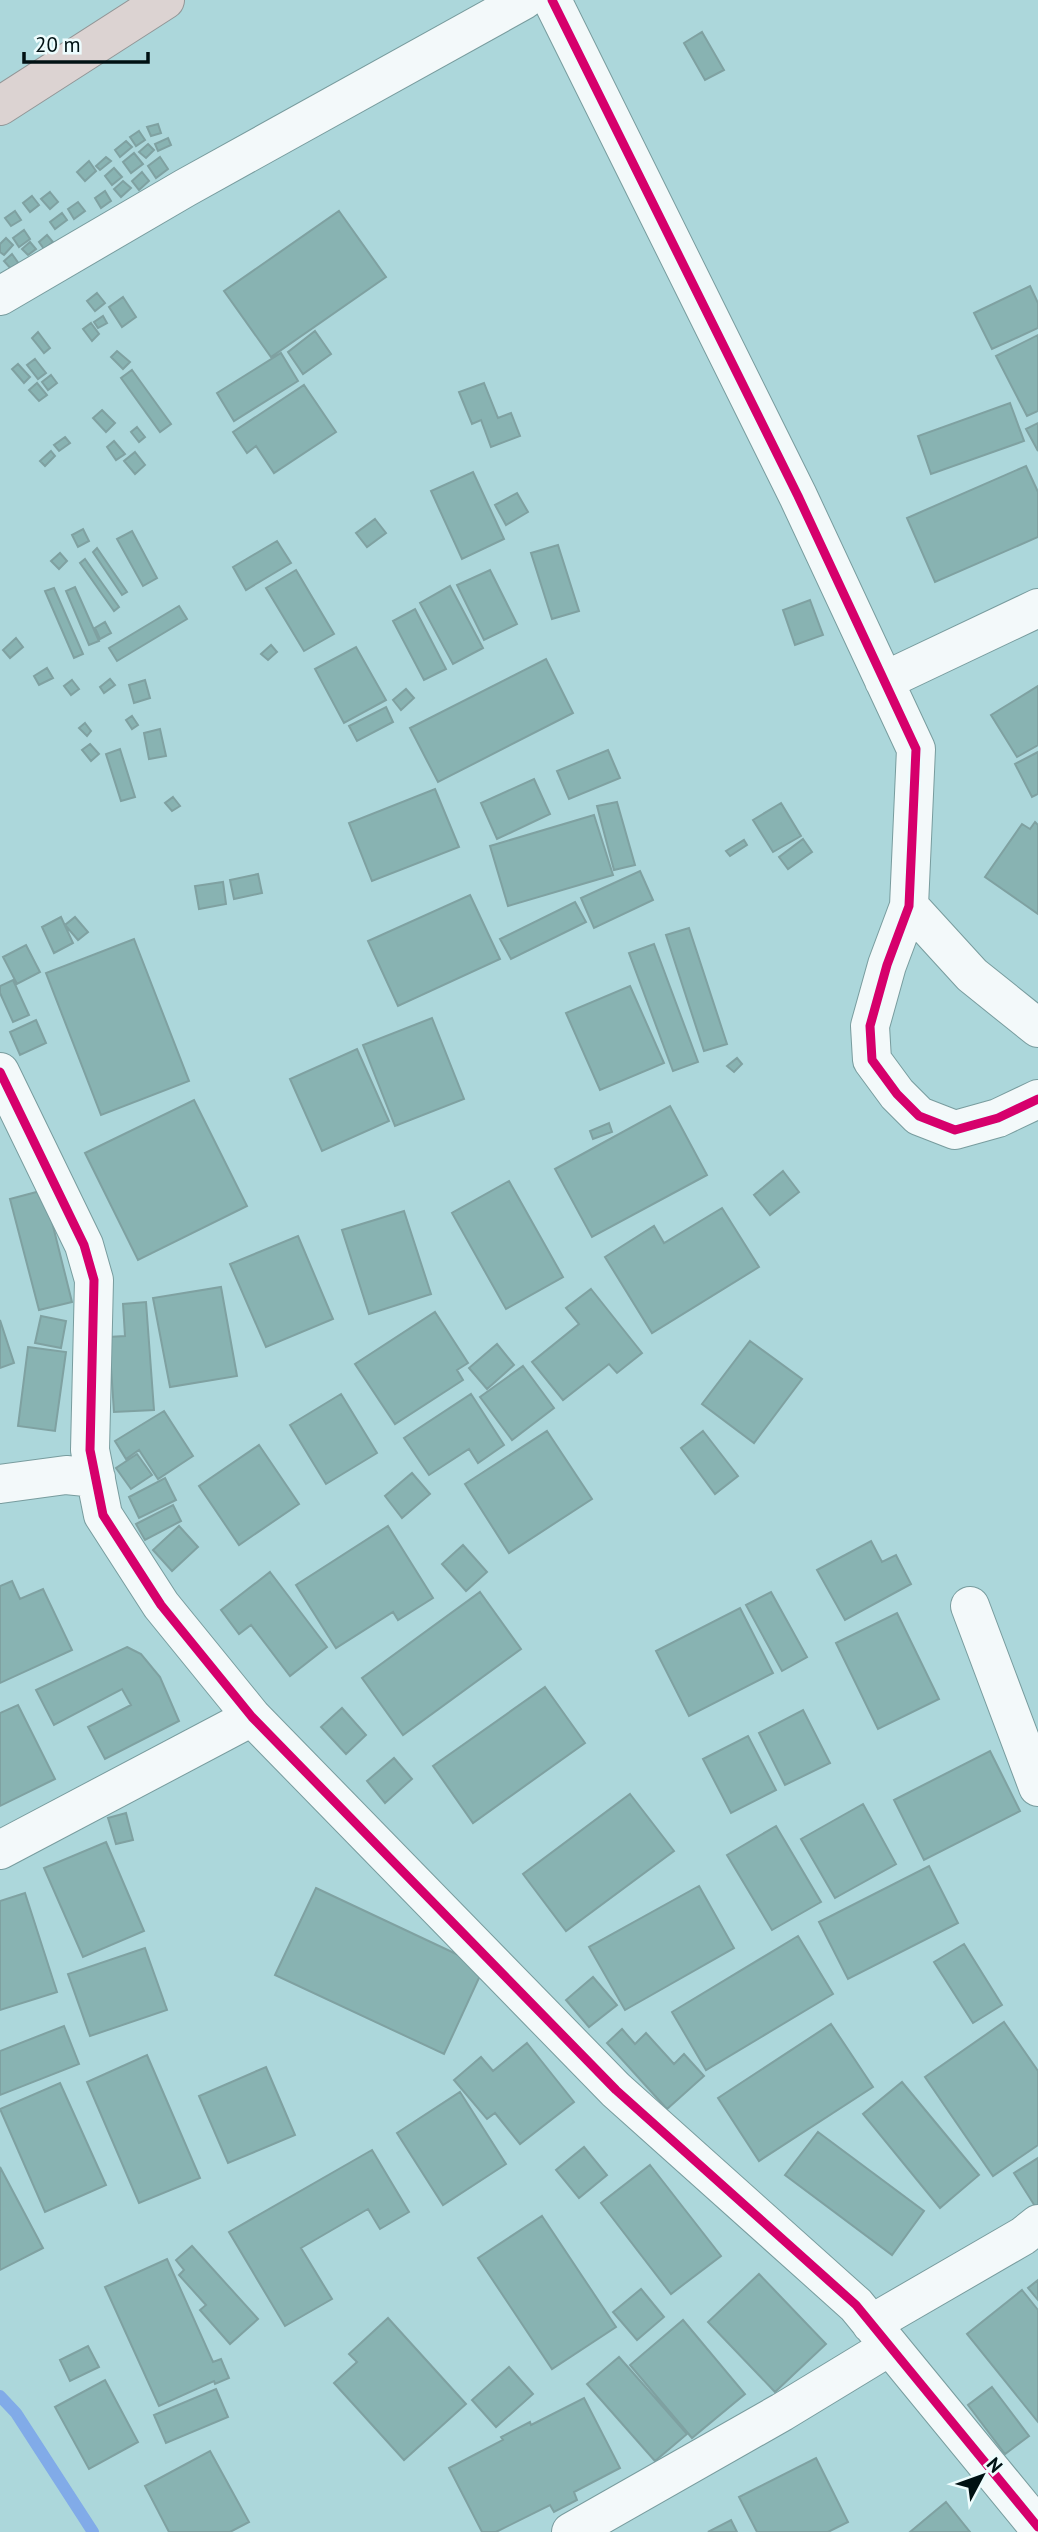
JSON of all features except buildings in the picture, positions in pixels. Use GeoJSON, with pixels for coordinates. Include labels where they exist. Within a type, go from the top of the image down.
{"type":"FeatureCollection","features":[{"type":"Feature","properties":{"kind":"highway"},"geometry":{"type":"LineString","coordinates":[[0,106],[165,0]]}},
{"type":"Feature","properties":{"kind":"street"},"geometry":{"type":"LineString","coordinates":[[0,296],[185,188],[524,0]]}},
{"type":"Feature","properties":{"kind":"street"},"geometry":{"type":"LineString","coordinates":[[552,0],[797,496],[916,749],[909,906],[887,965],[870,1026],[872,1060],[897,1094],[919,1116],[955,1130],[998,1118],[1038,1099]]}},
{"type":"Feature","properties":{"kind":"street"},"geometry":{"type":"LineString","coordinates":[[884,681],[1038,608]]}},
{"type":"Feature","properties":{"kind":"street"},"geometry":{"type":"LineString","coordinates":[[909,906],[972,975],[1038,1028]]}},
{"type":"Feature","properties":{"kind":"street"},"geometry":{"type":"LineString","coordinates":[[0,1072],[84,1245],[94,1280],[90,1450],[103,1515],[154,1594],[252,1717],[616,2090],[856,2305],[1038,2526]]}},
{"type":"Feature","properties":{"kind":"street"},"geometry":{"type":"LineString","coordinates":[[0,1484],[66,1475],[96,1479]]}},
{"type":"Feature","properties":{"kind":"street"},"geometry":{"type":"LineString","coordinates":[[970,1606],[1038,1787]]}},
{"type":"Feature","properties":{"kind":"street"},"geometry":{"type":"LineString","coordinates":[[0,1850],[252,1717]]}},
{"type":"Feature","properties":{"kind":"street"},"geometry":{"type":"LineString","coordinates":[[571,2532],[782,2412],[880,2336],[1038,2224]]}},
{"type":"Feature","properties":{"kind":"waterway"},"geometry":{"type":"LineString","coordinates":[[0,2396],[16,2413],[93,2532]]}},
{"type":"Feature","properties":{"kind":"cycle path"},"geometry":{"type":"LineString","coordinates":[[552,0],[798,496],[916,749],[909,906],[887,965],[870,1026],[872,1060],[897,1094],[919,1116],[955,1130],[998,1118],[1038,1099]]}},
{"type":"Feature","properties":{"kind":"cycle path"},"geometry":{"type":"LineString","coordinates":[[0,1072],[84,1245],[94,1280],[90,1450],[103,1515],[161,1605],[252,1717],[616,2090],[856,2305],[1038,2527]]}}]}
